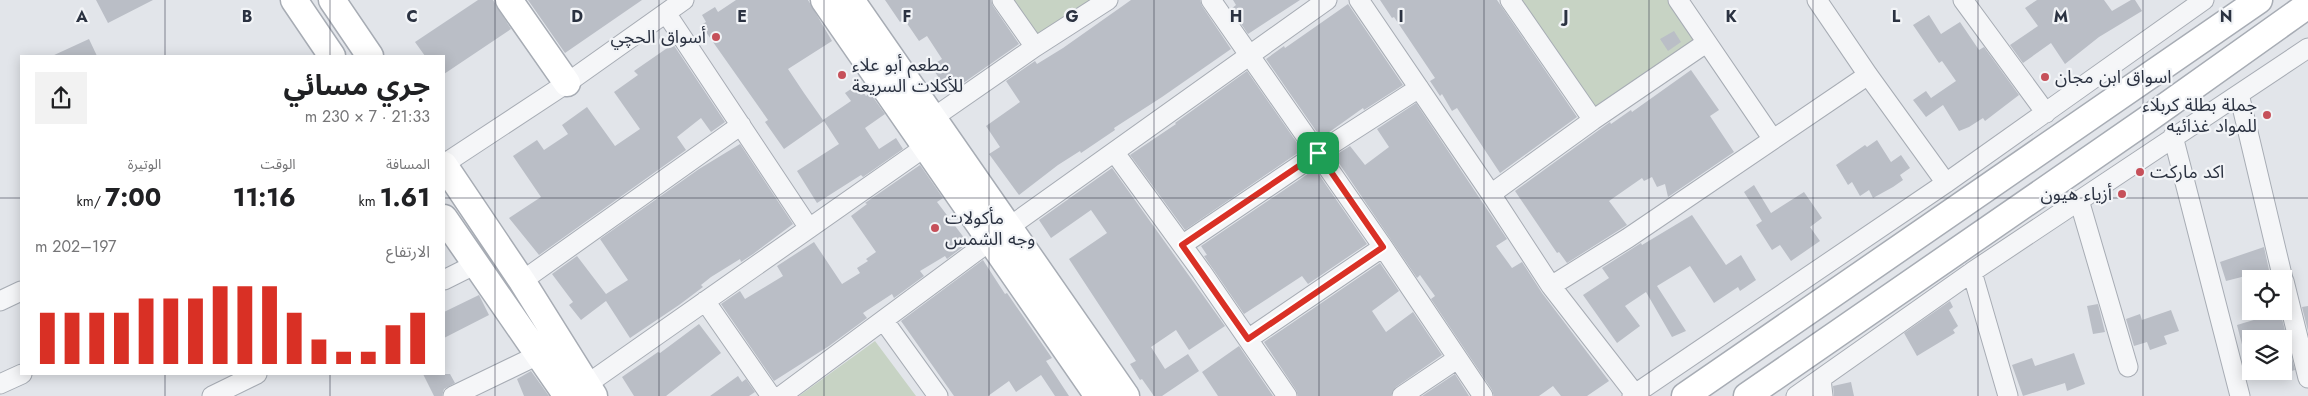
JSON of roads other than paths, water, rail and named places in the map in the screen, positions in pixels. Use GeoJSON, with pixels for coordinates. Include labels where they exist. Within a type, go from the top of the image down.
{"type":"FeatureCollection","features":[{"type":"Feature","properties":{"kind":"street"},"geometry":{"type":"LineString","coordinates":[[294,0],[331,55]]}},
{"type":"Feature","properties":{"kind":"street"},"geometry":{"type":"LineString","coordinates":[[332,0],[369,55]]}},
{"type":"Feature","properties":{"kind":"street"},"geometry":{"type":"LineString","coordinates":[[509,0],[567,84]]}},
{"type":"Feature","properties":{"kind":"street"},"geometry":{"type":"LineString","coordinates":[[445,163],[567,84],[684,0]]}},
{"type":"Feature","properties":{"kind":"street"},"geometry":{"type":"LineString","coordinates":[[824,0],[925,147],[1000,234],[1126,396]]}},
{"type":"Feature","properties":{"kind":"street"},"geometry":{"type":"LineString","coordinates":[[852,0],[933,118],[1000,234],[1098,396]]}},
{"type":"Feature","properties":{"kind":"street"},"geometry":{"type":"LineString","coordinates":[[1002,0],[1035,46]]}},
{"type":"Feature","properties":{"kind":"street"},"geometry":{"type":"LineString","coordinates":[[933,118],[1035,46],[1108,0]]}},
{"type":"Feature","properties":{"kind":"street"},"geometry":{"type":"LineString","coordinates":[[1211,0],[1383,247],[1482,396]]}},
{"type":"Feature","properties":{"kind":"street"},"geometry":{"type":"LineString","coordinates":[[781,396],[1000,234],[1327,0]]}},
{"type":"Feature","properties":{"kind":"street"},"geometry":{"type":"LineString","coordinates":[[1359,0],[1492,194],[1551,286],[1633,395],[1946,183],[2204,0]]}},
{"type":"Feature","properties":{"kind":"street"},"geometry":{"type":"LineString","coordinates":[[1510,0],[1593,120]]}},
{"type":"Feature","properties":{"kind":"street"},"geometry":{"type":"LineString","coordinates":[[1678,0],[1706,44],[1772,138]]}},
{"type":"Feature","properties":{"kind":"street"},"geometry":{"type":"LineString","coordinates":[[1817,0],[1868,76],[1946,183]]}},
{"type":"Feature","properties":{"kind":"street"},"geometry":{"type":"LineString","coordinates":[[1685,396],[1959,205],[2259,0]]}},
{"type":"Feature","properties":{"kind":"street"},"geometry":{"type":"LineString","coordinates":[[1966,1],[2046,113]]}},
{"type":"Feature","properties":{"kind":"street"},"geometry":{"type":"LineString","coordinates":[[1746,396],[2210,74],[2306,11]]}},
{"type":"Feature","properties":{"kind":"street"},"geometry":{"type":"LineString","coordinates":[[666,13],[809,228]]}},
{"type":"Feature","properties":{"kind":"street"},"geometry":{"type":"LineString","coordinates":[[1492,194],[1593,120],[1706,44]]}},
{"type":"Feature","properties":{"kind":"street"},"geometry":{"type":"LineString","coordinates":[[2192,47],[2190,56],[2192,64],[2198,71],[2210,74]]}},
{"type":"Feature","properties":{"kind":"street"},"geometry":{"type":"LineString","coordinates":[[1796,396],[1822,387],[1972,272],[2173,136],[2308,48]]}},
{"type":"Feature","properties":{"kind":"street"},"geometry":{"type":"LineString","coordinates":[[1551,286],[1628,238],[1772,138],[1868,76]]}},
{"type":"Feature","properties":{"kind":"street"},"geometry":{"type":"LineString","coordinates":[[2144,80],[2153,81],[2161,87],[2165,94],[2163,108]]}},
{"type":"Feature","properties":{"kind":"street"},"geometry":{"type":"LineString","coordinates":[[1182,245],[1318,153],[1419,88]]}},
{"type":"Feature","properties":{"kind":"street"},"geometry":{"type":"LineString","coordinates":[[2239,94],[2281,270]]}},
{"type":"Feature","properties":{"kind":"street"},"geometry":{"type":"LineString","coordinates":[[522,280],[741,125]]}},
{"type":"Feature","properties":{"kind":"street"},"geometry":{"type":"LineString","coordinates":[[2173,136],[2240,396]]}},
{"type":"Feature","properties":{"kind":"street"},"geometry":{"type":"LineString","coordinates":[[582,392],[705,301],[925,147]]}},
{"type":"Feature","properties":{"kind":"street"},"geometry":{"type":"LineString","coordinates":[[1115,153],[1182,245],[1287,396]]}},
{"type":"Feature","properties":{"kind":"street"},"geometry":{"type":"LineString","coordinates":[[445,165],[522,280],[582,392]]}},
{"type":"Feature","properties":{"kind":"street"},"geometry":{"type":"LineString","coordinates":[[2079,200],[2128,367]]}},
{"type":"Feature","properties":{"kind":"street"},"geometry":{"type":"LineString","coordinates":[[445,219],[538,355],[582,392]]}},
{"type":"Feature","properties":{"kind":"street"},"geometry":{"type":"LineString","coordinates":[[1248,339],[1383,247]]}},
{"type":"Feature","properties":{"kind":"street"},"geometry":{"type":"LineString","coordinates":[[445,280],[476,264]]}},
{"type":"Feature","properties":{"kind":"street"},"geometry":{"type":"LineString","coordinates":[[1972,272],[2003,395]]}},
{"type":"Feature","properties":{"kind":"street"},"geometry":{"type":"LineString","coordinates":[[1850,282],[1849,296],[1854,304],[1862,309],[1872,310]]}},
{"type":"Feature","properties":{"kind":"street"},"geometry":{"type":"LineString","coordinates":[[0,301],[20,291]]}},
{"type":"Feature","properties":{"kind":"street"},"geometry":{"type":"LineString","coordinates":[[705,301],[771,396]]}},
{"type":"Feature","properties":{"kind":"street"},"geometry":{"type":"LineString","coordinates":[[2292,315],[2308,378]]}},
{"type":"Feature","properties":{"kind":"street"},"geometry":{"type":"LineString","coordinates":[[1796,319],[1805,320],[1813,325],[1818,338],[1815,347]]}},
{"type":"Feature","properties":{"kind":"street"},"geometry":{"type":"LineString","coordinates":[[884,321],[938,396]]}},
{"type":"Feature","properties":{"kind":"street"},"geometry":{"type":"LineString","coordinates":[[453,396],[538,355]]}},
{"type":"Feature","properties":{"kind":"street"},"geometry":{"type":"LineString","coordinates":[[1402,396],[1457,359]]}},
{"type":"Feature","properties":{"kind":"street"},"geometry":{"type":"LineString","coordinates":[[0,384],[20,375]]}},
{"type":"Feature","properties":{"kind":"street"},"geometry":{"type":"LineString","coordinates":[[212,396],[255,375]]}},
{"type":"Feature","properties":{"kind":"place","name":"أسواق الحچي"},"geometry":{"type":"Point","coordinates":[716,37]}},
{"type":"Feature","properties":{"kind":"place","name":"مطعم أبو علاء للأكلات السريعة"},"geometry":{"type":"Point","coordinates":[842,75]}},
{"type":"Feature","properties":{"kind":"place","name":"اسواق ابن مجان"},"geometry":{"type":"Point","coordinates":[2045,77]}},
{"type":"Feature","properties":{"kind":"place","name":"جملة بطلة كربلاء للمواد غذائيه"},"geometry":{"type":"Point","coordinates":[2267,115]}},
{"type":"Feature","properties":{"kind":"place","name":"اكد ماركت"},"geometry":{"type":"Point","coordinates":[2140,172]}},
{"type":"Feature","properties":{"kind":"place","name":"أزياء هيون"},"geometry":{"type":"Point","coordinates":[2122,194]}},
{"type":"Feature","properties":{"kind":"place","name":"مأكولات وجه الشمس"},"geometry":{"type":"Point","coordinates":[935,228]}}]}
